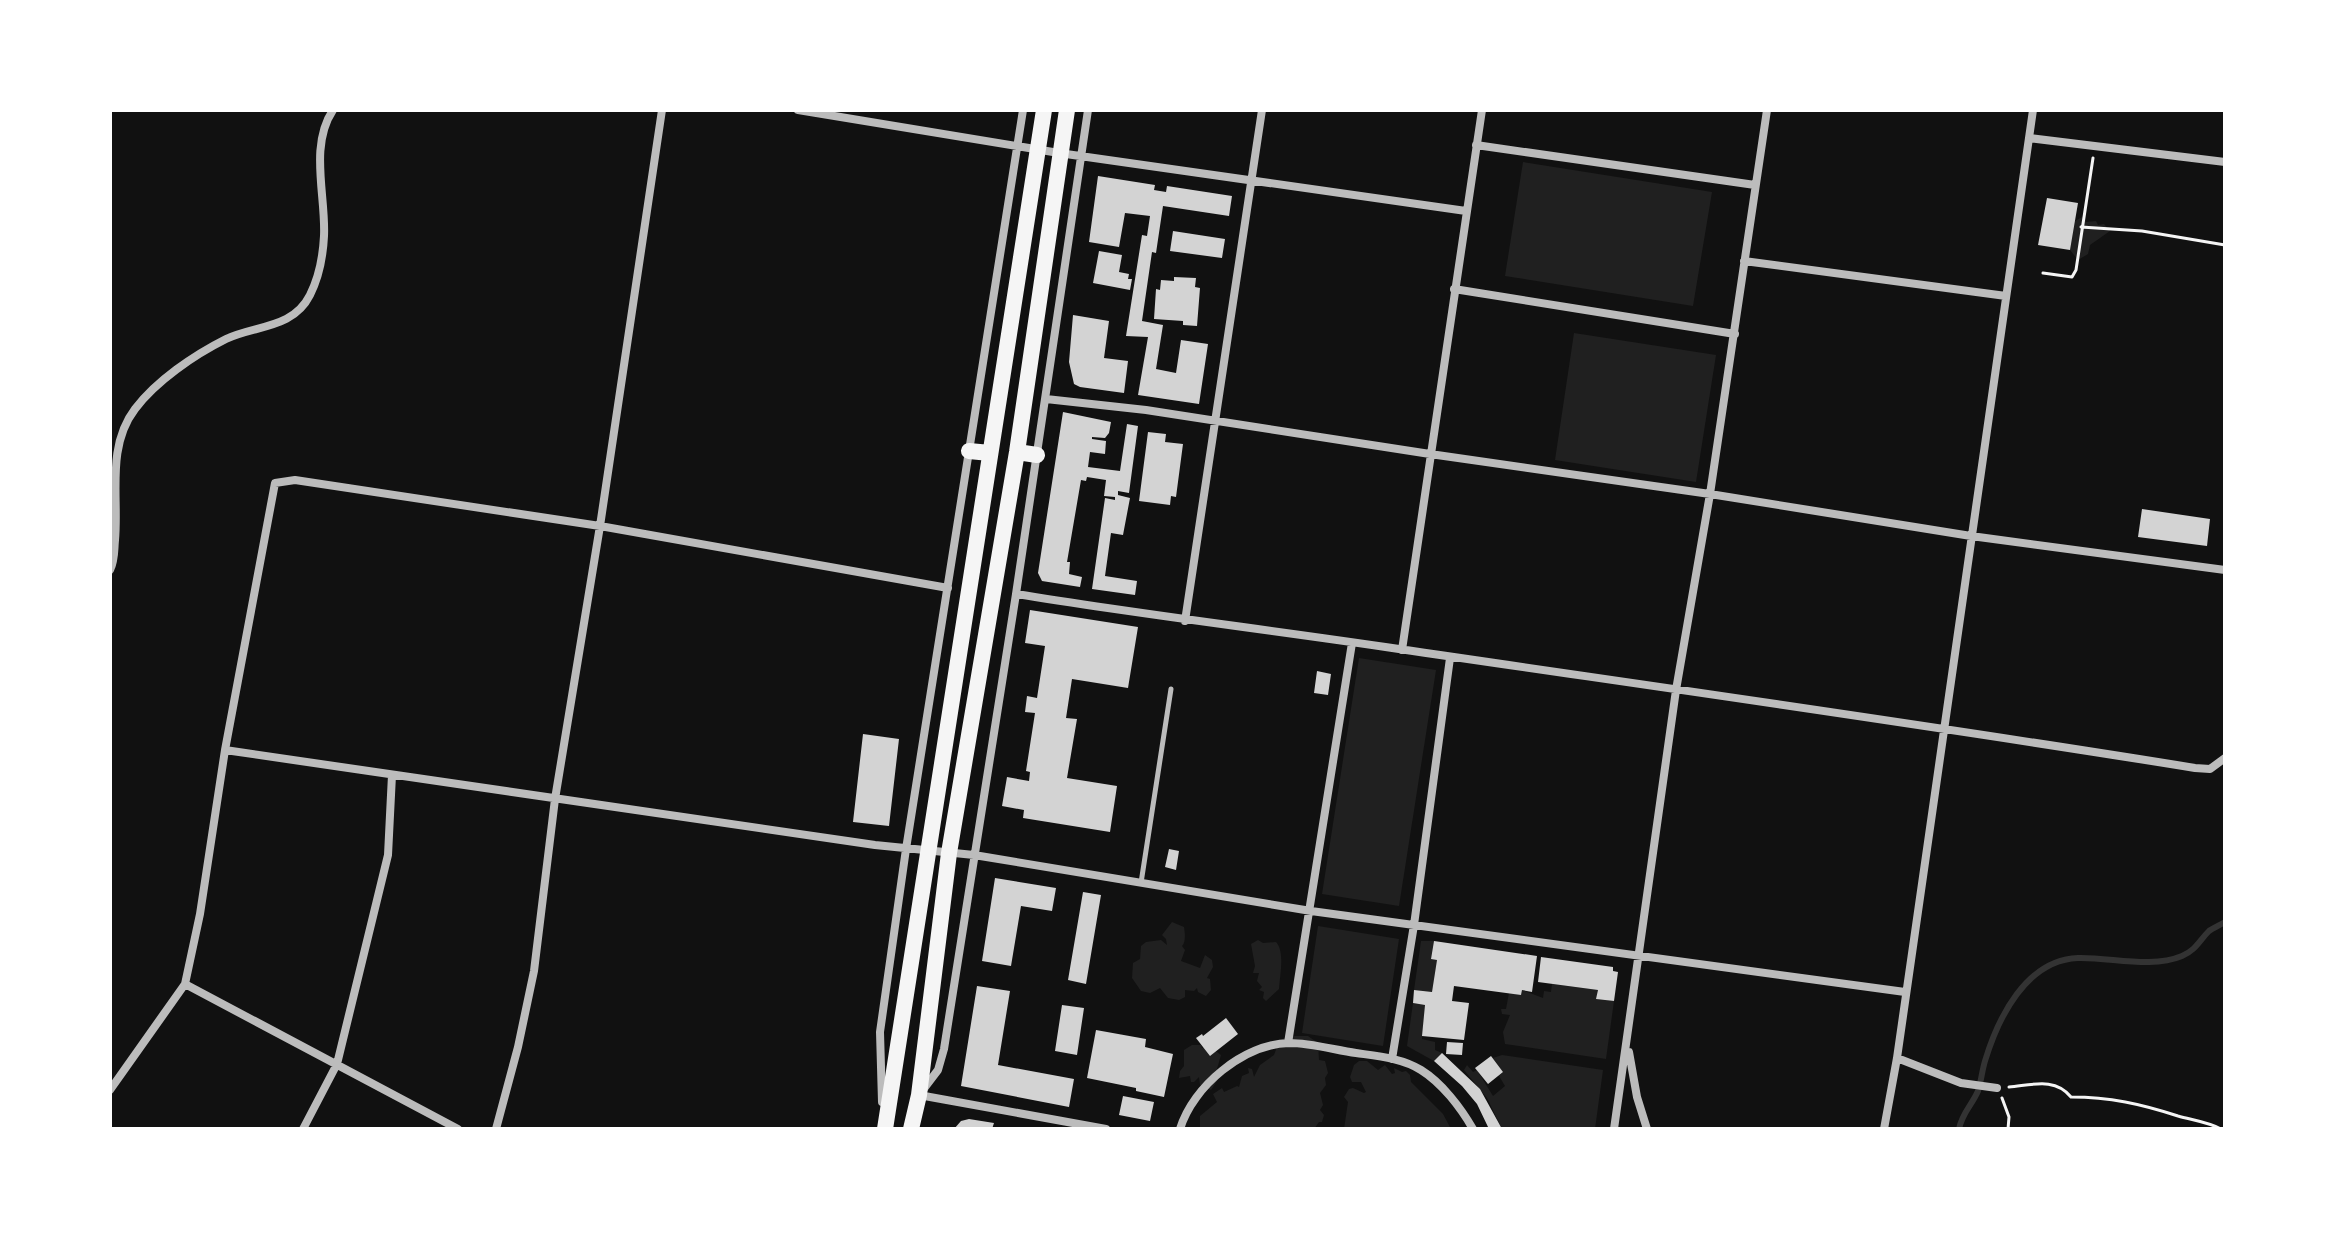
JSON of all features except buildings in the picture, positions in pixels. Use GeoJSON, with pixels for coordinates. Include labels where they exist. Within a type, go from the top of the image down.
{"type":"FeatureCollection","features":[{"type":"Feature","properties":{"kind":"highway"},"geometry":{"type":"LineString","coordinates":[[884,1129],[1044,110]]}},
{"type":"Feature","properties":{"kind":"highway"},"geometry":{"type":"LineString","coordinates":[[911,1129],[919,1095],[949,853],[1017,452],[1067,110]]}},
{"type":"Feature","properties":{"kind":"highway"},"geometry":{"type":"LineString","coordinates":[[969,451],[990,453]]}},
{"type":"Feature","properties":{"kind":"highway"},"geometry":{"type":"LineString","coordinates":[[1017,452],[1037,455]]}},
{"type":"Feature","properties":{"kind":"street"},"geometry":{"type":"LineString","coordinates":[[110,570],[116,531],[118,444],[132,412],[159,382],[173,373],[226,339],[270,326],[295,314],[308,299],[318,277],[324,236],[321,142],[327,118],[333,110]]}},
{"type":"Feature","properties":{"kind":"street"},"geometry":{"type":"LineString","coordinates":[[496,1129],[534,971],[555,799],[600,526],[662,110]]}},
{"type":"Feature","properties":{"kind":"street"},"geometry":{"type":"LineString","coordinates":[[798,110],[1059,153],[1252,178],[1466,211]]}},
{"type":"Feature","properties":{"kind":"street"},"geometry":{"type":"LineString","coordinates":[[884,1129],[880,1032],[1023,110]]}},
{"type":"Feature","properties":{"kind":"street"},"geometry":{"type":"LineString","coordinates":[[1088,110],[944,1049],[938,1070],[919,1095],[1106,1129]]}},
{"type":"Feature","properties":{"kind":"street"},"geometry":{"type":"LineString","coordinates":[[1185,621],[1262,110]]}},
{"type":"Feature","properties":{"kind":"street"},"geometry":{"type":"LineString","coordinates":[[1402,650],[1482,110]]}},
{"type":"Feature","properties":{"kind":"street"},"geometry":{"type":"LineString","coordinates":[[1614,1129],[1676,690],[1710,494],[1767,110]]}},
{"type":"Feature","properties":{"kind":"street"},"geometry":{"type":"LineString","coordinates":[[1884,1129],[1897,1058],[2033,110]]}},
{"type":"Feature","properties":{"kind":"street"},"geometry":{"type":"LineString","coordinates":[[2029,138],[2225,162]]}},
{"type":"Feature","properties":{"kind":"street"},"geometry":{"type":"LineString","coordinates":[[1476,145],[1755,185]]}},
{"type":"Feature","properties":{"kind":"street"},"geometry":{"type":"LineString","coordinates":[[1744,261],[2006,296]]}},
{"type":"Feature","properties":{"kind":"street"},"geometry":{"type":"LineString","coordinates":[[1454,289],[1735,334]]}},
{"type":"Feature","properties":{"kind":"street"},"geometry":{"type":"LineString","coordinates":[[1046,399],[1215,420],[1971,536],[2225,570]]}},
{"type":"Feature","properties":{"kind":"street"},"geometry":{"type":"LineString","coordinates":[[110,1090],[185,984],[275,483],[295,480],[600,526],[948,588]]}},
{"type":"Feature","properties":{"kind":"street"},"geometry":{"type":"LineString","coordinates":[[1016,594],[1185,621],[1944,727],[2195,768],[2210,769],[2225,758]]}},
{"type":"Feature","properties":{"kind":"street"},"geometry":{"type":"LineString","coordinates":[[1288,1043],[1352,643]]}},
{"type":"Feature","properties":{"kind":"street"},"geometry":{"type":"LineString","coordinates":[[1392,1059],[1414,925],[1450,658]]}},
{"type":"Feature","properties":{"kind":"street"},"geometry":{"type":"LineString","coordinates":[[225,750],[906,849],[974,855],[1311,911],[1905,992]]}},
{"type":"Feature","properties":{"kind":"street"},"geometry":{"type":"LineString","coordinates":[[303,1129],[337,1064],[388,855],[392,775]]}},
{"type":"Feature","properties":{"kind":"street"},"geometry":{"type":"LineString","coordinates":[[185,984],[458,1129]]}},
{"type":"Feature","properties":{"kind":"street"},"geometry":{"type":"LineString","coordinates":[[1627,1041],[1634,1084],[1647,1129]]}},
{"type":"Feature","properties":{"kind":"street"},"geometry":{"type":"LineString","coordinates":[[1180,1129],[1192,1105],[1224,1069],[1252,1052],[1288,1043],[1392,1059],[1421,1070],[1462,1110],[1473,1129]]}},
{"type":"Feature","properties":{"kind":"street"},"geometry":{"type":"LineString","coordinates":[[1897,1058],[1961,1083],[1997,1088]]}},
{"type":"Feature","properties":{"kind":"lane"},"geometry":{"type":"LineString","coordinates":[[1141,883],[1171,689]]}},
{"type":"Feature","properties":{"kind":"path"},"geometry":{"type":"LineString","coordinates":[[2043,273],[2072,277],[2076,270],[2095,146]]}},
{"type":"Feature","properties":{"kind":"path"},"geometry":{"type":"LineString","coordinates":[[2081,227],[2142,231],[2225,245]]}},
{"type":"Feature","properties":{"kind":"path"},"geometry":{"type":"LineString","coordinates":[[2008,1129],[2006,1105],[1997,1088],[2047,1083],[2063,1087],[2071,1097],[2134,1102],[2221,1129]]}},
{"type":"Feature","properties":{"kind":"shaded area"},"geometry":{"type":"Polygon","coordinates":[[[1523,162],[1712,192],[1693,306],[1505,276],[1523,162]]]}},
{"type":"Feature","properties":{"kind":"shaded area"},"geometry":{"type":"Polygon","coordinates":[[[2084,216],[2086,222],[2104,224],[2110,231],[2090,245],[2088,254],[2078,260],[2070,250],[2075,221],[2084,216]]]}},
{"type":"Feature","properties":{"kind":"shaded area"},"geometry":{"type":"Polygon","coordinates":[[[1574,333],[1716,355],[1696,482],[1555,460],[1574,333]]]}},
{"type":"Feature","properties":{"kind":"shaded area"},"geometry":{"type":"Polygon","coordinates":[[[1359,658],[1436,670],[1399,906],[1322,894],[1359,658]]]}},
{"type":"Feature","properties":{"kind":"shaded area"},"geometry":{"type":"Polygon","coordinates":[[[1172,922],[1184,927],[1182,946],[1185,950],[1181,961],[1200,968],[1205,955],[1212,960],[1213,967],[1207,978],[1210,979],[1211,990],[1206,996],[1197,988],[1194,991],[1185,990],[1185,997],[1179,1000],[1168,998],[1160,988],[1150,993],[1141,991],[1132,978],[1133,963],[1140,959],[1141,946],[1161,940],[1167,945],[1162,935],[1172,922]]]}},
{"type":"Feature","properties":{"kind":"shaded area"},"geometry":{"type":"Polygon","coordinates":[[[1318,926],[1399,939],[1383,1046],[1302,1033],[1318,926]]]}},
{"type":"Feature","properties":{"kind":"shaded area"},"geometry":{"type":"Polygon","coordinates":[[[1258,940],[1263,943],[1276,942],[1280,951],[1279,989],[1266,1001],[1264,992],[1259,990],[1262,987],[1257,981],[1259,973],[1253,973],[1255,966],[1251,944],[1258,940]]]}},
{"type":"Feature","properties":{"kind":"shaded area"},"geometry":{"type":"Polygon","coordinates":[[[1421,941],[1434,941],[1431,958],[1437,960],[1432,992],[1414,990],[1421,941]]]}},
{"type":"Feature","properties":{"kind":"shaded area"},"geometry":{"type":"Polygon","coordinates":[[[1552,984],[1598,990],[1597,999],[1614,1001],[1606,1059],[1505,1044],[1503,1032],[1510,1015],[1502,1014],[1501,1009],[1506,1009],[1509,993],[1521,995],[1522,990],[1543,998],[1544,991],[1551,992],[1552,984]]]}},
{"type":"Feature","properties":{"kind":"shaded area"},"geometry":{"type":"Polygon","coordinates":[[[1413,1003],[1425,1005],[1422,1039],[1435,1042],[1435,1050],[1442,1053],[1434,1061],[1407,1046],[1413,1003]]]}},
{"type":"Feature","properties":{"kind":"shaded area"},"geometry":{"type":"Polygon","coordinates":[[[1308,1036],[1318,1043],[1319,1060],[1325,1061],[1328,1073],[1326,1085],[1320,1093],[1323,1105],[1320,1110],[1324,1115],[1322,1122],[1314,1129],[1200,1129],[1200,1116],[1217,1102],[1213,1094],[1222,1088],[1224,1092],[1239,1087],[1242,1076],[1249,1073],[1248,1068],[1252,1069],[1254,1077],[1260,1065],[1274,1055],[1284,1038],[1308,1036]]]}},
{"type":"Feature","properties":{"kind":"shaded area"},"geometry":{"type":"Polygon","coordinates":[[[1192,1045],[1201,1045],[1202,1048],[1209,1046],[1221,1055],[1217,1069],[1221,1075],[1211,1090],[1200,1085],[1199,1077],[1194,1082],[1191,1082],[1190,1076],[1179,1078],[1184,1066],[1184,1050],[1192,1045]]]}},
{"type":"Feature","properties":{"kind":"shaded area"},"geometry":{"type":"Polygon","coordinates":[[[1502,1055],[1603,1070],[1595,1129],[1502,1129],[1487,1098],[1464,1070],[1467,1065],[1473,1072],[1477,1070],[1493,1096],[1505,1086],[1499,1076],[1503,1072],[1493,1058],[1502,1055]]]}},
{"type":"Feature","properties":{"kind":"shaded area"},"geometry":{"type":"Polygon","coordinates":[[[1359,1061],[1367,1061],[1378,1070],[1385,1065],[1392,1074],[1395,1073],[1394,1068],[1406,1071],[1411,1082],[1443,1114],[1451,1129],[1344,1129],[1348,1102],[1344,1097],[1353,1088],[1366,1092],[1361,1082],[1352,1082],[1350,1077],[1359,1061]]]}},
{"type":"Feature","properties":{"kind":"waterway"},"geometry":{"type":"LineString","coordinates":[[1959,1129],[1978,1091],[1991,1044],[2006,1010],[2029,980],[2043,969],[2060,961],[2078,958],[2144,962],[2170,960],[2191,951],[2209,931],[2225,922]]}}]}
